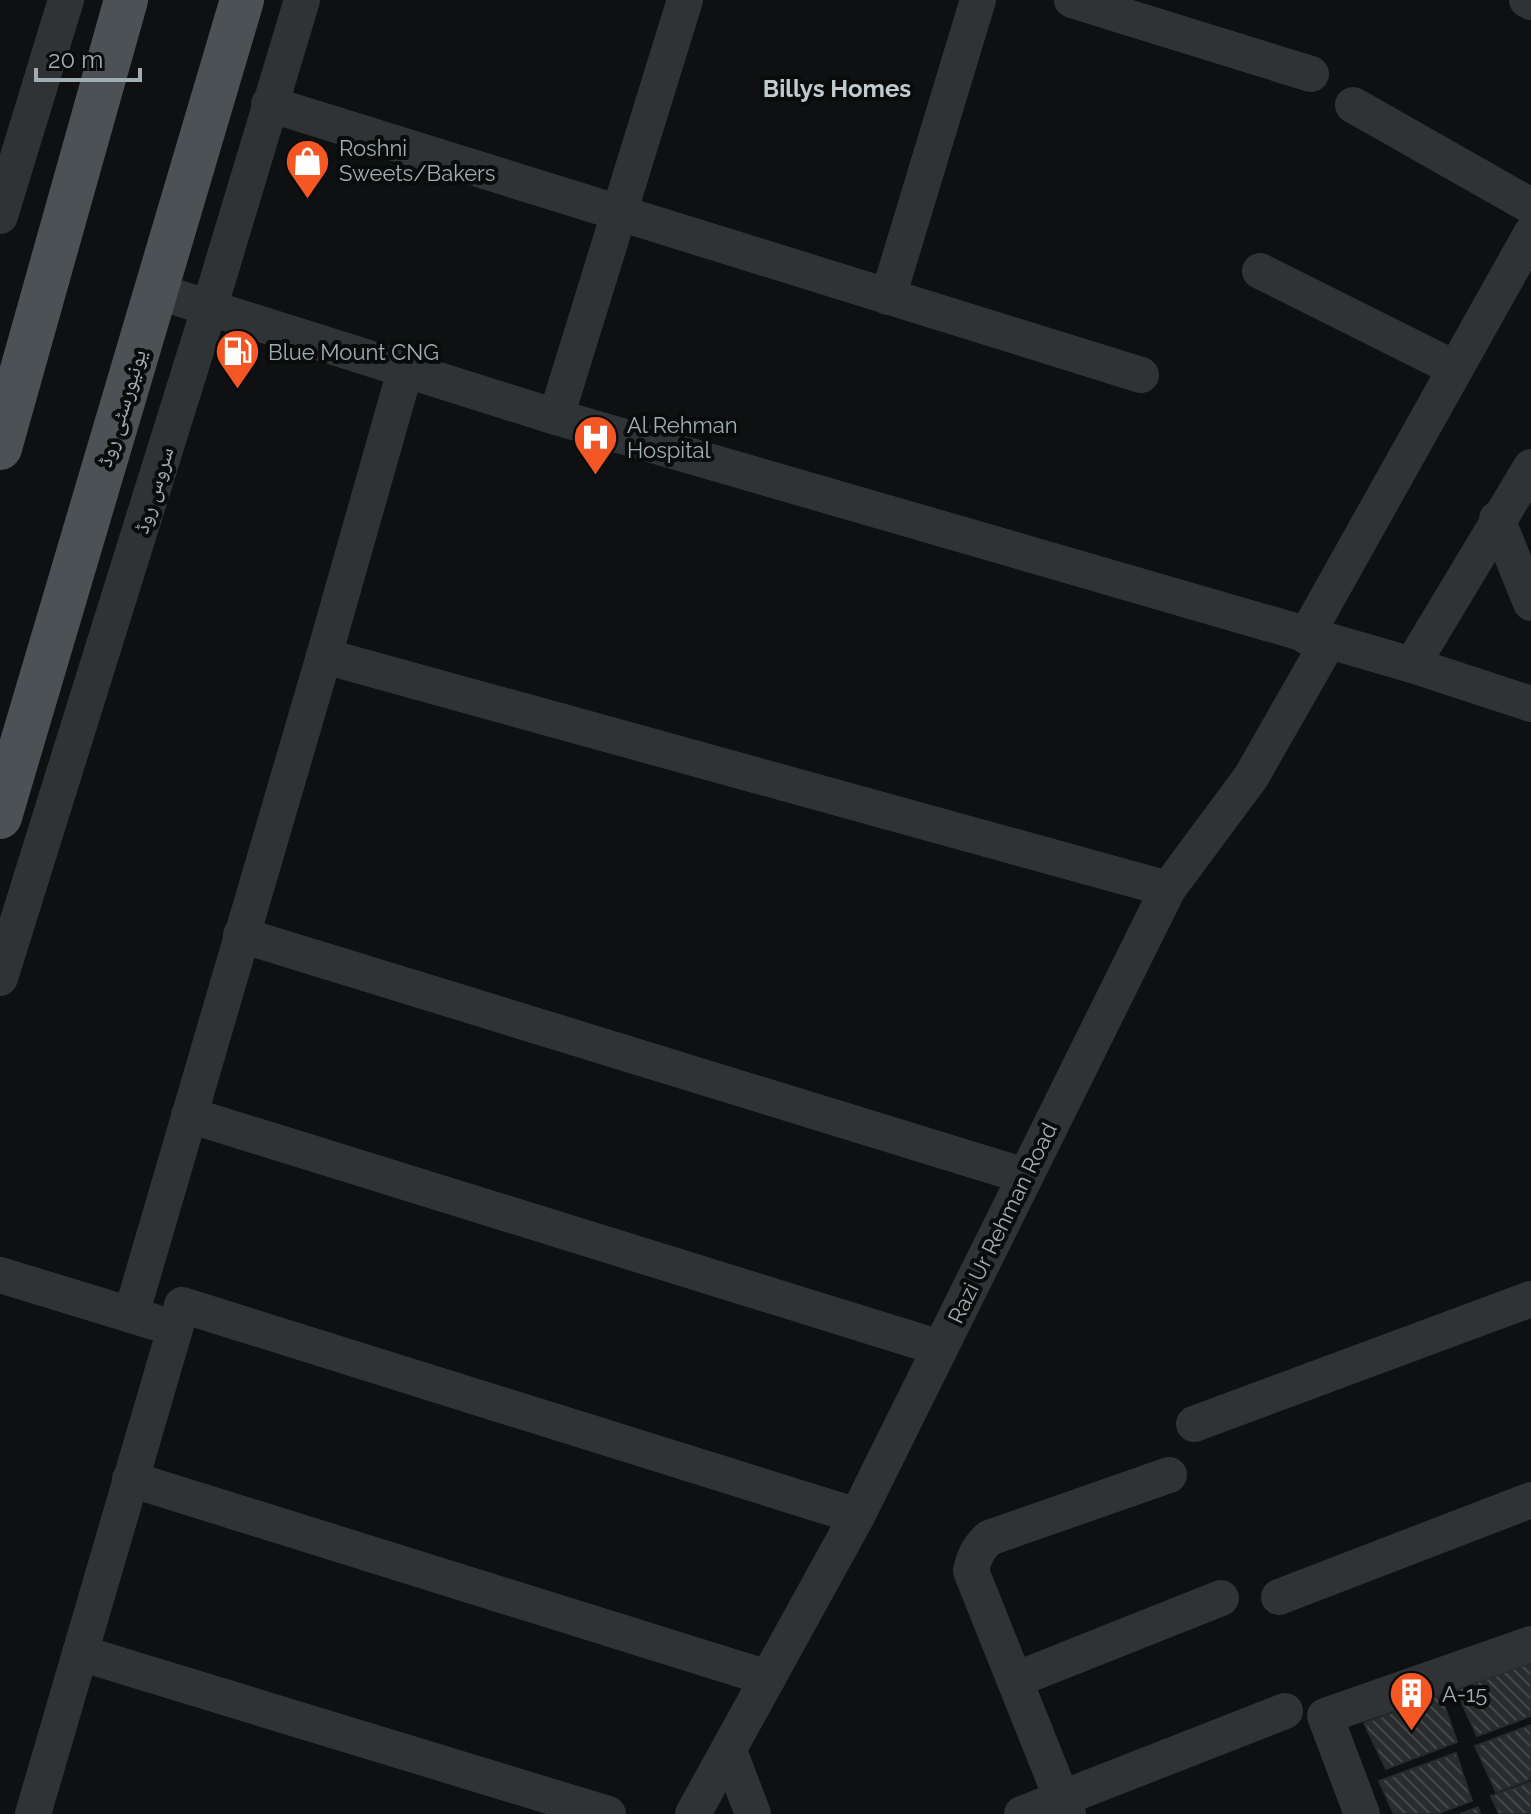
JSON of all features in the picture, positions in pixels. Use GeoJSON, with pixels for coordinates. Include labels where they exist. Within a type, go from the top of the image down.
{"type":"FeatureCollection","features":[{"type":"Feature","properties":{"kind":"main road"},"geometry":{"type":"LineString","coordinates":[[0,448],[126,0]]}},
{"type":"Feature","properties":{"kind":"main road","name":"یونیورسٹی روڈ"},"geometry":{"type":"LineString","coordinates":[[0,817],[242,0]]}},
{"type":"Feature","properties":{"kind":"street"},"geometry":{"type":"LineString","coordinates":[[0,216],[66,0]]}},
{"type":"Feature","properties":{"kind":"street","name":"سروس روڈ"},"geometry":{"type":"LineString","coordinates":[[0,978],[302,0]]}},
{"type":"Feature","properties":{"kind":"street"},"geometry":{"type":"LineString","coordinates":[[556,417],[685,0]]}},
{"type":"Feature","properties":{"kind":"street"},"geometry":{"type":"LineString","coordinates":[[888,297],[978,0]]}},
{"type":"Feature","properties":{"kind":"street"},"geometry":{"type":"LineString","coordinates":[[1072,0],[1311,74]]}},
{"type":"Feature","properties":{"kind":"street"},"geometry":{"type":"LineString","coordinates":[[269,104],[1141,375]]}},
{"type":"Feature","properties":{"kind":"street"},"geometry":{"type":"LineString","coordinates":[[1353,105],[1531,206]]}},
{"type":"Feature","properties":{"kind":"street","name":"Razi Ur Rehman Road"},"geometry":{"type":"LineString","coordinates":[[693,1814],[857,1516],[1168,889],[1251,777],[1454,368],[1531,234]]}},
{"type":"Feature","properties":{"kind":"street"},"geometry":{"type":"LineString","coordinates":[[1260,271],[1454,368]]}},
{"type":"Feature","properties":{"kind":"street"},"geometry":{"type":"LineString","coordinates":[[156,291],[556,417],[1412,665],[1531,704]]}},
{"type":"Feature","properties":{"kind":"street"},"geometry":{"type":"LineString","coordinates":[[131,1315],[405,371]]}},
{"type":"Feature","properties":{"kind":"street"},"geometry":{"type":"LineString","coordinates":[[1412,665],[1531,467]]}},
{"type":"Feature","properties":{"kind":"street"},"geometry":{"type":"LineString","coordinates":[[1497,519],[1531,603]]}},
{"type":"Feature","properties":{"kind":"street"},"geometry":{"type":"LineString","coordinates":[[324,656],[1168,889]]}},
{"type":"Feature","properties":{"kind":"street"},"geometry":{"type":"LineString","coordinates":[[241,935],[1025,1176]]}},
{"type":"Feature","properties":{"kind":"street"},"geometry":{"type":"LineString","coordinates":[[189,1115],[940,1348]]}},
{"type":"Feature","properties":{"kind":"street"},"geometry":{"type":"LineString","coordinates":[[0,1275],[174,1329]]}},
{"type":"Feature","properties":{"kind":"street"},"geometry":{"type":"LineString","coordinates":[[1194,1424],[1531,1299]]}},
{"type":"Feature","properties":{"kind":"street"},"geometry":{"type":"LineString","coordinates":[[33,1814],[182,1305],[857,1516]]}},
{"type":"Feature","properties":{"kind":"street"},"geometry":{"type":"LineString","coordinates":[[1065,1807],[971,1571],[979,1547],[989,1538],[1169,1475]]}},
{"type":"Feature","properties":{"kind":"street"},"geometry":{"type":"LineString","coordinates":[[130,1479],[768,1678]]}},
{"type":"Feature","properties":{"kind":"street"},"geometry":{"type":"LineString","coordinates":[[1279,1597],[1531,1500]]}},
{"type":"Feature","properties":{"kind":"street"},"geometry":{"type":"LineString","coordinates":[[1015,1680],[1221,1598]]}},
{"type":"Feature","properties":{"kind":"street"},"geometry":{"type":"LineString","coordinates":[[1362,1814],[1325,1717],[1531,1644]]}},
{"type":"Feature","properties":{"kind":"street"},"geometry":{"type":"LineString","coordinates":[[80,1653],[608,1814]]}},
{"type":"Feature","properties":{"kind":"street"},"geometry":{"type":"LineString","coordinates":[[1022,1814],[1065,1807],[1285,1711]]}},
{"type":"Feature","properties":{"kind":"street"},"geometry":{"type":"LineString","coordinates":[[729,1751],[753,1814]]}},
{"type":"Feature","properties":{"kind":"building"},"geometry":{"type":"Polygon","coordinates":[[[1531,1663],[1531,1716],[1477,1736],[1456,1690],[1531,1663]]]}},
{"type":"Feature","properties":{"kind":"building","name":"A-15"},"geometry":{"type":"Polygon","coordinates":[[[1441,1695],[1457,1742],[1386,1769],[1364,1723],[1441,1695]]]}},
{"type":"Feature","properties":{"kind":"building"},"geometry":{"type":"Polygon","coordinates":[[[1531,1725],[1531,1779],[1496,1792],[1475,1746],[1531,1725]]]}},
{"type":"Feature","properties":{"kind":"building"},"geometry":{"type":"Polygon","coordinates":[[[1456,1753],[1472,1801],[1436,1814],[1394,1814],[1379,1781],[1456,1753]]]}},
{"type":"Feature","properties":{"kind":"building"},"geometry":{"type":"Polygon","coordinates":[[[1531,1782],[1531,1814],[1499,1814],[1491,1796],[1531,1782]]]}},
{"type":"Feature","properties":{"kind":"building"},"geometry":{"type":"Polygon","coordinates":[[[1478,1807],[1480,1814],[1460,1814],[1478,1807]]]}},
{"type":"Feature","properties":{"kind":"place","name":"Roshni Sweets/Bakers"},"geometry":{"type":"Point","coordinates":[308,200]}},
{"type":"Feature","properties":{"kind":"place","name":"Blue Mount CNG"},"geometry":{"type":"Point","coordinates":[237,391]}},
{"type":"Feature","properties":{"kind":"place","name":"Al Rehman Hospital"},"geometry":{"type":"Point","coordinates":[596,477]}},
{"type":"Feature","properties":{"kind":"place","name":"A-15"},"geometry":{"type":"Point","coordinates":[1411,1733]}},
{"type":"Feature","properties":{"kind":"district","name":"Billys Homes"},"geometry":{"type":"Point","coordinates":[837,88]}}]}
